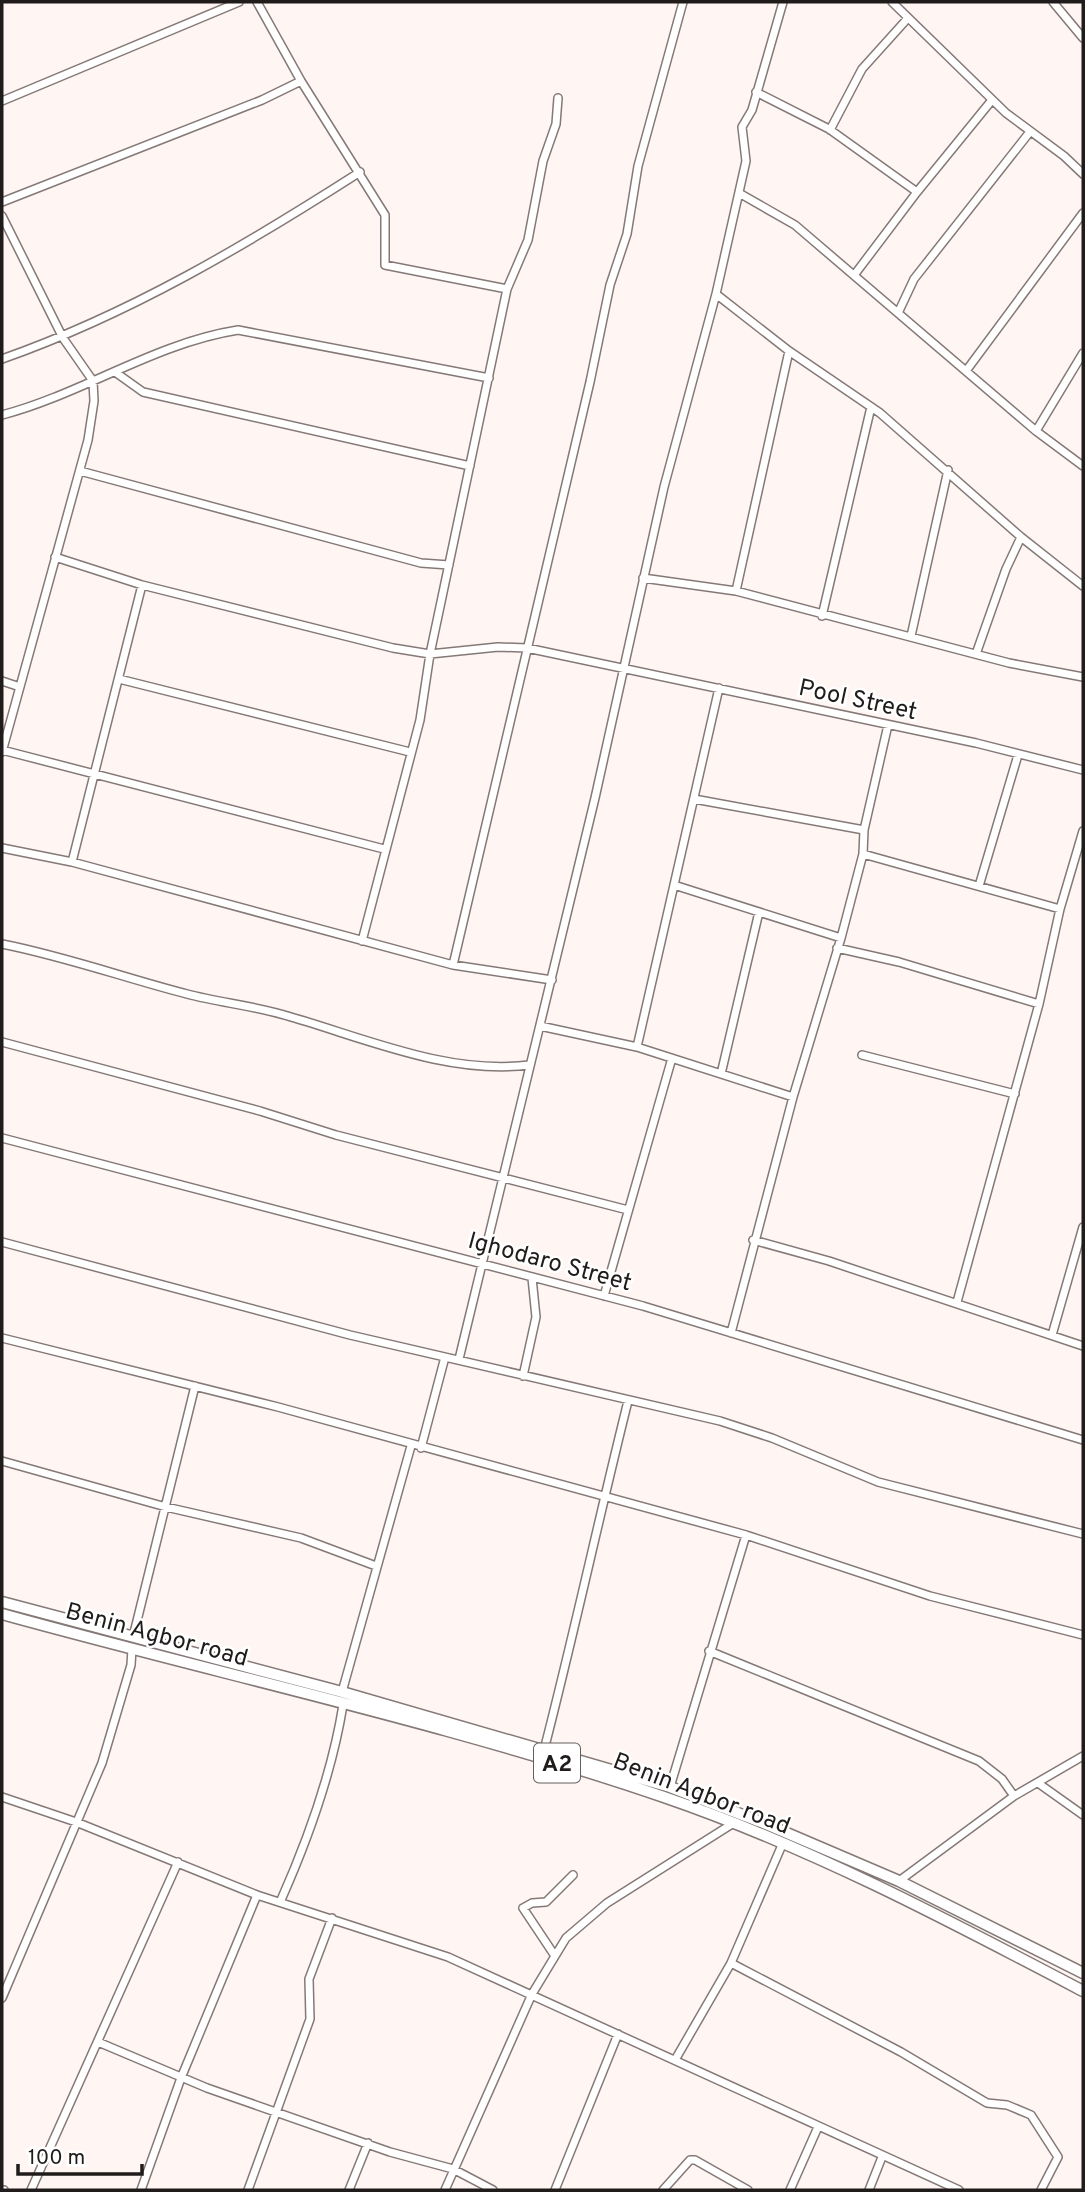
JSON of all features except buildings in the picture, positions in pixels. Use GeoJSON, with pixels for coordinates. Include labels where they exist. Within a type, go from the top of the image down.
{"type":"FeatureCollection","features":[{"type":"Feature","properties":{"kind":"highway","name":"Benin Agbor road"},"geometry":{"type":"LineString","coordinates":[[2,1602],[342,1692],[670,1787],[761,1822],[898,1881],[1083,1973]]}},
{"type":"Feature","properties":{"kind":"highway","name":"Benin Agbor road"},"geometry":{"type":"LineString","coordinates":[[2,1614],[542,1759],[666,1798],[782,1844],[912,1902],[1083,1991]]}},
{"type":"Feature","properties":{"kind":"street"},"geometry":{"type":"LineString","coordinates":[[2,101],[239,2]]}},
{"type":"Feature","properties":{"kind":"street"},"geometry":{"type":"LineString","coordinates":[[257,2],[301,81],[360,172],[386,219],[386,266],[508,289]]}},
{"type":"Feature","properties":{"kind":"street"},"geometry":{"type":"LineString","coordinates":[[453,965],[590,382],[610,285],[626,234],[638,166],[683,2]]}},
{"type":"Feature","properties":{"kind":"street"},"geometry":{"type":"LineString","coordinates":[[459,1359],[501,1176],[552,980],[643,578],[686,402],[716,294],[746,161],[742,127],[752,110],[783,2]]}},
{"type":"Feature","properties":{"kind":"street"},"geometry":{"type":"LineString","coordinates":[[892,2],[992,100],[1029,133],[1064,156],[1083,174]]}},
{"type":"Feature","properties":{"kind":"street"},"geometry":{"type":"LineString","coordinates":[[1054,2],[1083,38]]}},
{"type":"Feature","properties":{"kind":"street"},"geometry":{"type":"LineString","coordinates":[[830,130],[862,69],[908,18]]}},
{"type":"Feature","properties":{"kind":"street"},"geometry":{"type":"LineString","coordinates":[[2,202],[262,100],[301,81]]}},
{"type":"Feature","properties":{"kind":"street"},"geometry":{"type":"LineString","coordinates":[[756,92],[830,130],[917,192]]}},
{"type":"Feature","properties":{"kind":"street"},"geometry":{"type":"LineString","coordinates":[[362,942],[384,849],[420,720],[430,654],[508,289],[528,240],[543,161],[556,124],[558,98]]}},
{"type":"Feature","properties":{"kind":"street"},"geometry":{"type":"LineString","coordinates":[[855,274],[992,100]]}},
{"type":"Feature","properties":{"kind":"street"},"geometry":{"type":"LineString","coordinates":[[899,311],[914,279],[1029,133]]}},
{"type":"Feature","properties":{"kind":"street"},"geometry":{"type":"LineString","coordinates":[[2,359],[64,338],[166,289],[285,220],[360,172]]}},
{"type":"Feature","properties":{"kind":"street"},"geometry":{"type":"LineString","coordinates":[[739,193],[795,225],[899,311],[1036,431],[1083,466]]}},
{"type":"Feature","properties":{"kind":"street"},"geometry":{"type":"LineString","coordinates":[[965,371],[1083,213]]}},
{"type":"Feature","properties":{"kind":"street"},"geometry":{"type":"LineString","coordinates":[[2,216],[64,338],[93,381],[92,414],[79,471],[2,751],[384,849]]}},
{"type":"Feature","properties":{"kind":"street"},"geometry":{"type":"LineString","coordinates":[[716,294],[789,351],[871,407],[948,470],[1021,537],[1083,586]]}},
{"type":"Feature","properties":{"kind":"street"},"geometry":{"type":"LineString","coordinates":[[2,415],[44,404],[93,381],[213,334],[238,330],[489,377]]}},
{"type":"Feature","properties":{"kind":"street"},"geometry":{"type":"LineString","coordinates":[[736,592],[766,442],[789,351]]}},
{"type":"Feature","properties":{"kind":"street"},"geometry":{"type":"LineString","coordinates":[[1036,431],[1083,353]]}},
{"type":"Feature","properties":{"kind":"street"},"geometry":{"type":"LineString","coordinates":[[115,372],[143,392],[470,466]]}},
{"type":"Feature","properties":{"kind":"street"},"geometry":{"type":"LineString","coordinates":[[822,616],[871,407]]}},
{"type":"Feature","properties":{"kind":"street"},"geometry":{"type":"LineString","coordinates":[[911,636],[948,470]]}},
{"type":"Feature","properties":{"kind":"street"},"geometry":{"type":"LineString","coordinates":[[79,471],[421,563],[449,565]]}},
{"type":"Feature","properties":{"kind":"street"},"geometry":{"type":"LineString","coordinates":[[976,654],[1006,569],[1021,537]]}},
{"type":"Feature","properties":{"kind":"street","name":"Pool Street"},"geometry":{"type":"LineString","coordinates":[[55,557],[142,585],[332,636],[430,654],[498,647],[527,648],[625,667],[1083,770]]}},
{"type":"Feature","properties":{"kind":"street"},"geometry":{"type":"LineString","coordinates":[[643,578],[736,592],[976,654],[1083,677]]}},
{"type":"Feature","properties":{"kind":"street"},"geometry":{"type":"LineString","coordinates":[[72,862],[142,585]]}},
{"type":"Feature","properties":{"kind":"street"},"geometry":{"type":"LineString","coordinates":[[120,679],[410,752]]}},
{"type":"Feature","properties":{"kind":"street"},"geometry":{"type":"LineString","coordinates":[[2,681],[20,687]]}},
{"type":"Feature","properties":{"kind":"street"},"geometry":{"type":"LineString","coordinates":[[638,1047],[719,688]]}},
{"type":"Feature","properties":{"kind":"street"},"geometry":{"type":"LineString","coordinates":[[731,1332],[753,1240],[841,939],[863,854],[864,830],[888,725]]}},
{"type":"Feature","properties":{"kind":"street"},"geometry":{"type":"LineString","coordinates":[[979,886],[1018,755]]}},
{"type":"Feature","properties":{"kind":"street"},"geometry":{"type":"LineString","coordinates":[[694,799],[864,830]]}},
{"type":"Feature","properties":{"kind":"street"},"geometry":{"type":"LineString","coordinates":[[957,1302],[1039,1004],[1059,909],[1083,831]]}},
{"type":"Feature","properties":{"kind":"street"},"geometry":{"type":"LineString","coordinates":[[2,848],[72,862],[453,965],[552,980]]}},
{"type":"Feature","properties":{"kind":"street"},"geometry":{"type":"LineString","coordinates":[[863,854],[1059,909]]}},
{"type":"Feature","properties":{"kind":"street"},"geometry":{"type":"LineString","coordinates":[[674,885],[841,939]]}},
{"type":"Feature","properties":{"kind":"street"},"geometry":{"type":"LineString","coordinates":[[721,1074],[759,912]]}},
{"type":"Feature","properties":{"kind":"street"},"geometry":{"type":"LineString","coordinates":[[2,944],[212,1001],[287,1015],[400,1051],[503,1068],[529,1065]]}},
{"type":"Feature","properties":{"kind":"street"},"geometry":{"type":"LineString","coordinates":[[837,948],[900,962],[1039,1004]]}},
{"type":"Feature","properties":{"kind":"street"},"geometry":{"type":"LineString","coordinates":[[540,1026],[638,1047],[793,1097]]}},
{"type":"Feature","properties":{"kind":"street"},"geometry":{"type":"LineString","coordinates":[[2,1042],[247,1107],[336,1135],[628,1210]]}},
{"type":"Feature","properties":{"kind":"street"},"geometry":{"type":"LineString","coordinates":[[862,1055],[1014,1094]]}},
{"type":"Feature","properties":{"kind":"street"},"geometry":{"type":"LineString","coordinates":[[604,1296],[672,1058]]}},
{"type":"Feature","properties":{"kind":"street","name":"Ighodaro Street"},"geometry":{"type":"LineString","coordinates":[[2,1138],[604,1296],[1083,1440]]}},
{"type":"Feature","properties":{"kind":"street"},"geometry":{"type":"LineString","coordinates":[[1052,1335],[1083,1227]]}},
{"type":"Feature","properties":{"kind":"street"},"geometry":{"type":"LineString","coordinates":[[753,1240],[957,1302],[1083,1346]]}},
{"type":"Feature","properties":{"kind":"street"},"geometry":{"type":"LineString","coordinates":[[2,1242],[350,1335],[720,1422],[759,1434],[878,1482],[1083,1534]]}},
{"type":"Feature","properties":{"kind":"street"},"geometry":{"type":"LineString","coordinates":[[523,1376],[536,1317],[532,1278]]}},
{"type":"Feature","properties":{"kind":"street"},"geometry":{"type":"LineString","coordinates":[[2,1338],[195,1386],[746,1535],[917,1592],[1083,1635]]}},
{"type":"Feature","properties":{"kind":"street"},"geometry":{"type":"LineString","coordinates":[[421,1448],[445,1357]]}},
{"type":"Feature","properties":{"kind":"street"},"geometry":{"type":"LineString","coordinates":[[133,1637],[195,1386]]}},
{"type":"Feature","properties":{"kind":"street"},"geometry":{"type":"LineString","coordinates":[[544,1750],[584,1595],[603,1498],[628,1401]]}},
{"type":"Feature","properties":{"kind":"street"},"geometry":{"type":"LineString","coordinates":[[342,1692],[411,1446]]}},
{"type":"Feature","properties":{"kind":"street"},"geometry":{"type":"LineString","coordinates":[[2,1461],[166,1507],[301,1538],[376,1566]]}},
{"type":"Feature","properties":{"kind":"street"},"geometry":{"type":"LineString","coordinates":[[670,1787],[746,1535]]}},
{"type":"Feature","properties":{"kind":"street"},"geometry":{"type":"LineString","coordinates":[[2,1998],[102,1763],[131,1665],[132,1649]]}},
{"type":"Feature","properties":{"kind":"street"},"geometry":{"type":"LineString","coordinates":[[709,1651],[979,1761],[1002,1779],[1014,1796]]}},
{"type":"Feature","properties":{"kind":"street"},"geometry":{"type":"LineString","coordinates":[[281,1900],[309,1837],[336,1745],[343,1705]]}},
{"type":"Feature","properties":{"kind":"street"},"geometry":{"type":"LineString","coordinates":[[898,1881],[1014,1796],[1083,1756]]}},
{"type":"Feature","properties":{"kind":"street"},"geometry":{"type":"LineString","coordinates":[[1038,1783],[1083,1815]]}},
{"type":"Feature","properties":{"kind":"street"},"geometry":{"type":"LineString","coordinates":[[2,1797],[76,1822],[257,1895],[281,1900],[448,1957],[959,2190]]}},
{"type":"Feature","properties":{"kind":"street"},"geometry":{"type":"LineString","coordinates":[[445,2190],[532,1994],[566,1938],[607,1903],[732,1824]]}},
{"type":"Feature","properties":{"kind":"street"},"geometry":{"type":"LineString","coordinates":[[676,2060],[731,1963],[782,1844]]}},
{"type":"Feature","properties":{"kind":"street"},"geometry":{"type":"LineString","coordinates":[[31,2190],[178,1862]]}},
{"type":"Feature","properties":{"kind":"street"},"geometry":{"type":"LineString","coordinates":[[555,1956],[523,1908],[532,1903],[546,1902],[573,1875]]}},
{"type":"Feature","properties":{"kind":"street"},"geometry":{"type":"LineString","coordinates":[[141,2190],[181,2078],[257,1895]]}},
{"type":"Feature","properties":{"kind":"street"},"geometry":{"type":"LineString","coordinates":[[248,2190],[310,2019],[309,1979],[332,1918]]}},
{"type":"Feature","properties":{"kind":"street"},"geometry":{"type":"LineString","coordinates":[[731,1963],[901,2052],[987,2103],[1007,2105],[1031,2115],[1057,2150],[1058,2157],[1041,2190]]}},
{"type":"Feature","properties":{"kind":"street"},"geometry":{"type":"LineString","coordinates":[[555,2190],[618,2035]]}},
{"type":"Feature","properties":{"kind":"street"},"geometry":{"type":"LineString","coordinates":[[98,2042],[181,2078],[368,2143],[453,2169],[493,2190]]}},
{"type":"Feature","properties":{"kind":"street"},"geometry":{"type":"LineString","coordinates":[[790,2190],[818,2127]]}},
{"type":"Feature","properties":{"kind":"street"},"geometry":{"type":"LineString","coordinates":[[349,2190],[368,2143]]}},
{"type":"Feature","properties":{"kind":"street"},"geometry":{"type":"LineString","coordinates":[[869,2190],[882,2157]]}},
{"type":"Feature","properties":{"kind":"street"},"geometry":{"type":"LineString","coordinates":[[663,2190],[690,2160],[748,2190]]}}]}
